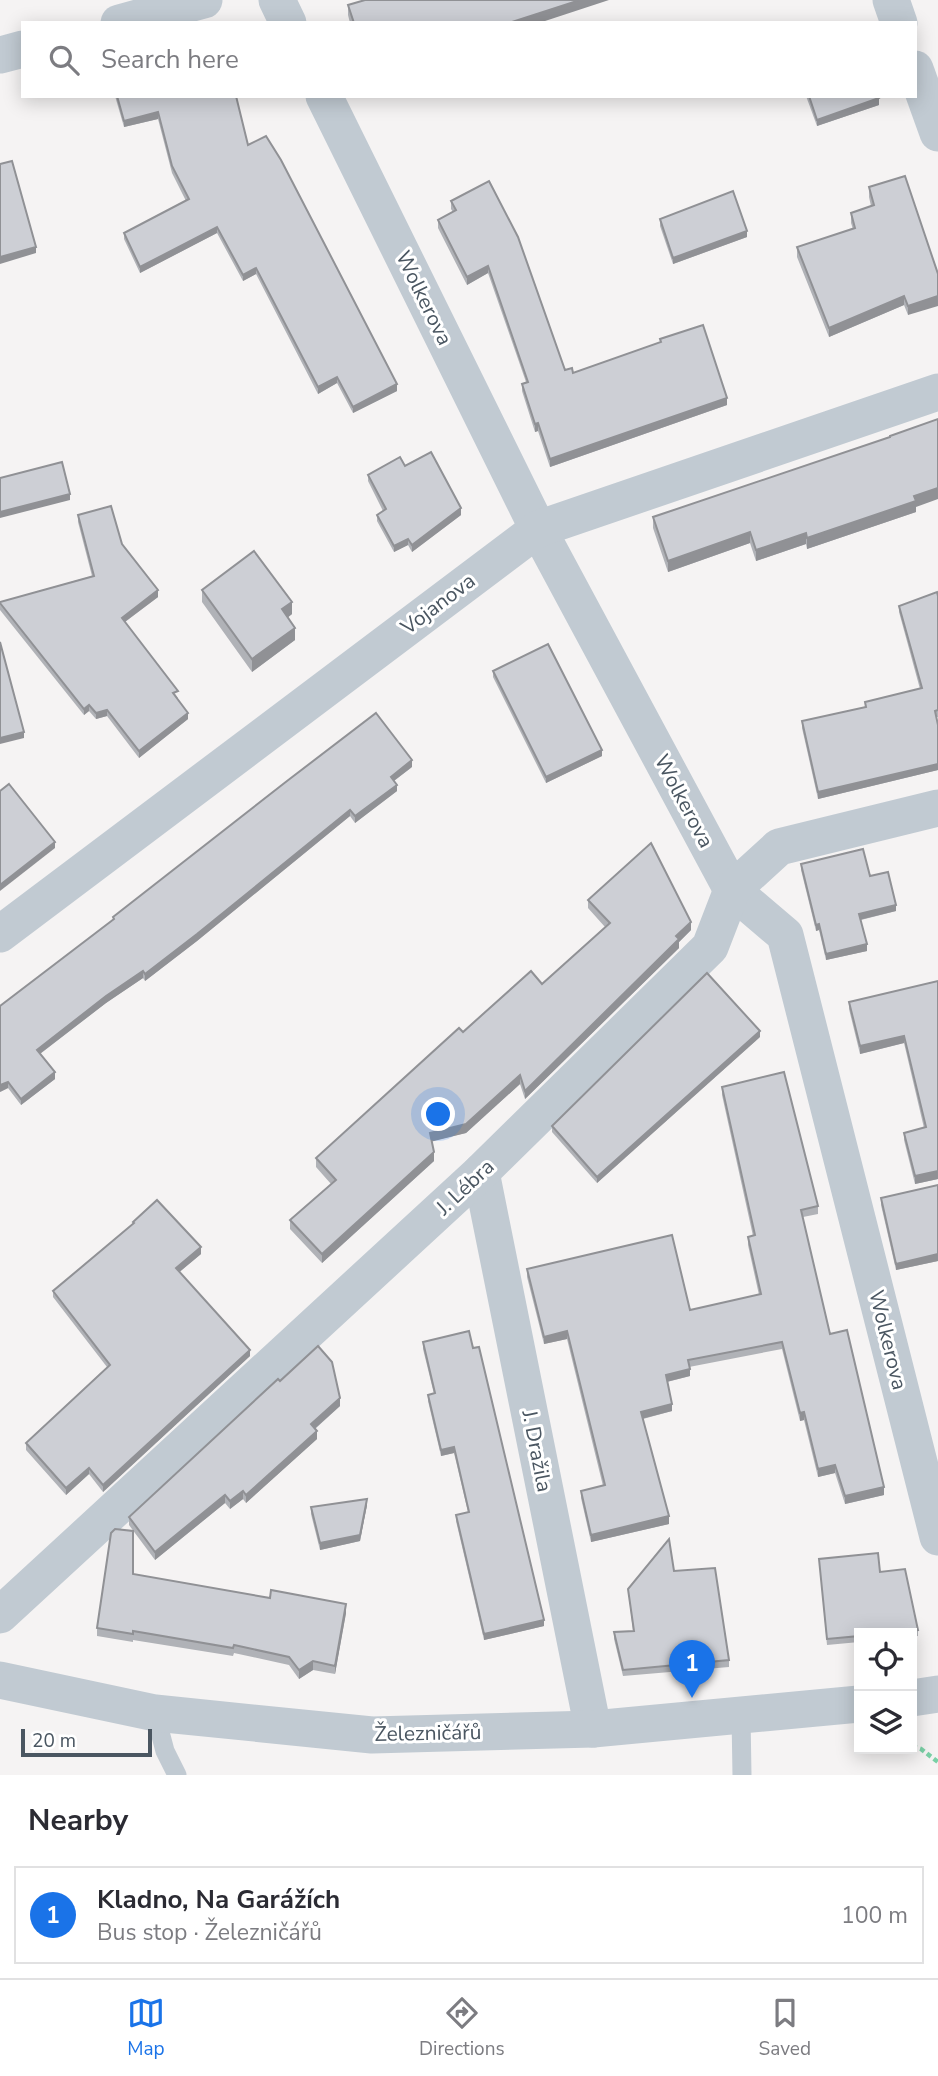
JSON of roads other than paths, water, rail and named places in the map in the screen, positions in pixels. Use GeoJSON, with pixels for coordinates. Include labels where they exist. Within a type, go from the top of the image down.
{"type":"FeatureCollection","features":[{"type":"Feature","properties":{"kind":"street"},"geometry":{"type":"LineString","coordinates":[[126,21],[204,0]]}},
{"type":"Feature","properties":{"kind":"street"},"geometry":{"type":"LineString","coordinates":[[277,0],[287,21]]}},
{"type":"Feature","properties":{"kind":"street"},"geometry":{"type":"LineString","coordinates":[[891,0],[898,21]]}},
{"type":"Feature","properties":{"kind":"street"},"geometry":{"type":"LineString","coordinates":[[0,55],[21,50]]}},
{"type":"Feature","properties":{"kind":"street"},"geometry":{"type":"LineString","coordinates":[[917,75],[938,133]]}},
{"type":"Feature","properties":{"kind":"street","name":"Wolkerova"},"geometry":{"type":"LineString","coordinates":[[325,98],[538,529],[732,890],[785,936],[938,1537]]}},
{"type":"Feature","properties":{"kind":"street","name":"Vojanova"},"geometry":{"type":"LineString","coordinates":[[0,934],[538,529],[938,392]]}},
{"type":"Feature","properties":{"kind":"street","name":"J. Lébra"},"geometry":{"type":"LineString","coordinates":[[0,1615],[481,1172],[710,947],[732,890],[779,847],[938,808]]}},
{"type":"Feature","properties":{"kind":"street","name":"J. Dražila"},"geometry":{"type":"LineString","coordinates":[[481,1172],[593,1729]]}},
{"type":"Feature","properties":{"kind":"street","name":"Železničářů"},"geometry":{"type":"LineString","coordinates":[[0,1680],[155,1713],[372,1735],[593,1729],[854,1704]]}},
{"type":"Feature","properties":{"kind":"street"},"geometry":{"type":"LineString","coordinates":[[917,1697],[938,1694]]}},
{"type":"Feature","properties":{"kind":"lane"},"geometry":{"type":"LineString","coordinates":[[155,1713],[165,1751],[177,1775]]}},
{"type":"Feature","properties":{"kind":"lane"},"geometry":{"type":"LineString","coordinates":[[741,1715],[743,1775]]}},
{"type":"Feature","properties":{"kind":"place","name":"Kladno, Na Garážích"},"geometry":{"type":"Point","coordinates":[692,1698]}}]}
